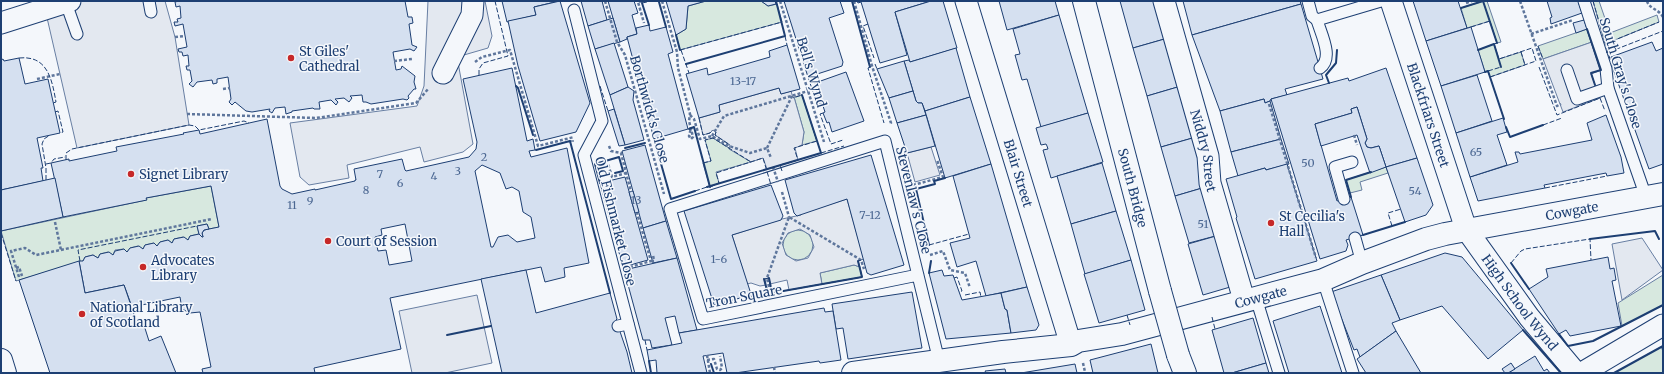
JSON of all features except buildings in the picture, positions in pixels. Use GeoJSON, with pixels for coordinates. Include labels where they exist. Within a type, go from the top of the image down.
{"type":"FeatureCollection","features":[{"type":"Feature","properties":{"kind":"street"},"geometry":{"type":"LineString","coordinates":[[443,73],[472,15],[472,1]]}},
{"type":"Feature","properties":{"kind":"street","name":"Blair Street"},"geometry":{"type":"LineString","coordinates":[[966,1],[1071,345]]}},
{"type":"Feature","properties":{"kind":"street","name":"South Bridge"},"geometry":{"type":"LineString","coordinates":[[1084,1],[1160,292],[1181,364]]}},
{"type":"Feature","properties":{"kind":"street","name":"Niddry Street"},"geometry":{"type":"LineString","coordinates":[[1164,1],[1208,156],[1210,183],[1250,299]]}},
{"type":"Feature","properties":{"kind":"street","name":"Blackfriars Street"},"geometry":{"type":"LineString","coordinates":[[1391,1],[1466,230]]}},
{"type":"Feature","properties":{"kind":"street"},"geometry":{"type":"LineString","coordinates":[[1,24],[63,2]]}},
{"type":"Feature","properties":{"kind":"street","name":"Cowgate"},"geometry":{"type":"LineString","coordinates":[[853,373],[1003,352],[1071,345],[1078,341],[1122,334],[1323,280],[1362,263],[1426,239],[1466,230],[1655,196]]}},
{"type":"Feature","properties":{"kind":"street","name":"High School Wynd"},"geometry":{"type":"LineString","coordinates":[[1466,230],[1529,317],[1576,373]]}},
{"type":"Feature","properties":{"kind":"street"},"geometry":{"type":"LineString","coordinates":[[1582,373],[1663,325]]}},
{"type":"Feature","properties":{"kind":"street"},"geometry":{"type":"LineString","coordinates":[[1,360],[5,373]]}},
{"type":"Feature","properties":{"kind":"lane"},"geometry":{"type":"LineString","coordinates":[[1308,1],[1312,16],[1317,20],[1326,53],[1325,63],[1320,68]]}},
{"type":"Feature","properties":{"kind":"lane"},"geometry":{"type":"LineString","coordinates":[[1317,20],[1381,1]]}},
{"type":"Feature","properties":{"kind":"lane","name":"South Gray's Close"},"geometry":{"type":"LineString","coordinates":[[1584,1],[1606,69],[1608,88],[1655,196]]}},
{"type":"Feature","properties":{"kind":"lane"},"geometry":{"type":"LineString","coordinates":[[63,2],[78,34]]}},
{"type":"Feature","properties":{"kind":"lane"},"geometry":{"type":"LineString","coordinates":[[574,10],[602,121]]}},
{"type":"Feature","properties":{"kind":"lane"},"geometry":{"type":"LineString","coordinates":[[1567,70],[1577,99],[1608,88]]}},
{"type":"Feature","properties":{"kind":"lane","name":"Old Fishmarket Close"},"geometry":{"type":"LineString","coordinates":[[602,121],[584,155],[623,325],[641,373]]}},
{"type":"Feature","properties":{"kind":"lane","name":"Stevenlaw's Close"},"geometry":{"type":"LineString","coordinates":[[885,141],[939,361]]}},
{"type":"Feature","properties":{"kind":"lane","name":"Tron Square"},"geometry":{"type":"LineString","coordinates":[[885,141],[670,209],[703,319],[918,275]]}},
{"type":"Feature","properties":{"kind":"lane"},"geometry":{"type":"LineString","coordinates":[[1344,199],[1335,167],[1352,162]]}},
{"type":"Feature","properties":{"kind":"lane"},"geometry":{"type":"LineString","coordinates":[[1355,238],[1362,263]]}},
{"type":"Feature","properties":{"kind":"lane"},"geometry":{"type":"LineString","coordinates":[[1323,280],[1353,373]]}},
{"type":"Feature","properties":{"kind":"lane"},"geometry":{"type":"LineString","coordinates":[[1250,299],[1279,373]]}},
{"type":"Feature","properties":{"kind":"path","name":"Borthwick's Close"},"geometry":{"type":"LineString","coordinates":[[605,1],[617,42],[625,55],[664,194]]}},
{"type":"Feature","properties":{"kind":"path"},"geometry":{"type":"LineString","coordinates":[[642,1],[638,2],[644,23]]}},
{"type":"Feature","properties":{"kind":"path"},"geometry":{"type":"LineString","coordinates":[[662,1],[677,52],[678,68],[690,114],[690,128]]}},
{"type":"Feature","properties":{"kind":"path","name":"Bell's Wynd"},"geometry":{"type":"LineString","coordinates":[[780,1],[826,148]]}},
{"type":"Feature","properties":{"kind":"path","name":"Stevenlaw's Close"},"geometry":{"type":"LineString","coordinates":[[854,1],[872,66],[891,123],[885,141]]}},
{"type":"Feature","properties":{"kind":"path"},"geometry":{"type":"LineString","coordinates":[[1466,3],[1472,1]]}},
{"type":"Feature","properties":{"kind":"path"},"geometry":{"type":"LineString","coordinates":[[1520,1],[1540,59]]}},
{"type":"Feature","properties":{"kind":"path"},"geometry":{"type":"LineString","coordinates":[[1647,1],[1648,4],[1661,13],[1663,17]]}},
{"type":"Feature","properties":{"kind":"path"},"geometry":{"type":"LineString","coordinates":[[1531,34],[1589,15]]}},
{"type":"Feature","properties":{"kind":"path"},"geometry":{"type":"LineString","coordinates":[[175,37],[185,36]]}},
{"type":"Feature","properties":{"kind":"path"},"geometry":{"type":"LineString","coordinates":[[507,51],[510,50],[538,146],[573,137]]}},
{"type":"Feature","properties":{"kind":"path"},"geometry":{"type":"LineString","coordinates":[[394,61],[412,59]]}},
{"type":"Feature","properties":{"kind":"path"},"geometry":{"type":"LineString","coordinates":[[187,114],[316,118],[416,103],[443,73]]}},
{"type":"Feature","properties":{"kind":"path"},"geometry":{"type":"LineString","coordinates":[[37,79],[60,74]]}},
{"type":"Feature","properties":{"kind":"path"},"geometry":{"type":"LineString","coordinates":[[223,89],[230,88]]}},
{"type":"Feature","properties":{"kind":"path"},"geometry":{"type":"LineString","coordinates":[[712,136],[724,116],[808,91]]}},
{"type":"Feature","properties":{"kind":"path"},"geometry":{"type":"LineString","coordinates":[[767,278],[789,217],[767,148],[792,96]]}},
{"type":"Feature","properties":{"kind":"path"},"geometry":{"type":"LineString","coordinates":[[1269,104],[1323,280]]}},
{"type":"Feature","properties":{"kind":"path"},"geometry":{"type":"LineString","coordinates":[[690,114],[694,119],[700,139],[712,136],[730,146],[750,153],[767,148]]}},
{"type":"Feature","properties":{"kind":"path"},"geometry":{"type":"LineString","coordinates":[[260,116],[261,120]]}},
{"type":"Feature","properties":{"kind":"path"},"geometry":{"type":"LineString","coordinates":[[602,121],[611,151],[621,153],[631,192]]}},
{"type":"Feature","properties":{"kind":"path"},"geometry":{"type":"LineString","coordinates":[[897,189],[943,177],[937,160]]}},
{"type":"Feature","properties":{"kind":"path"},"geometry":{"type":"LineString","coordinates":[[616,176],[626,173]]}},
{"type":"Feature","properties":{"kind":"path"},"geometry":{"type":"LineString","coordinates":[[637,213],[651,261]]}},
{"type":"Feature","properties":{"kind":"path"},"geometry":{"type":"LineString","coordinates":[[789,217],[861,260]]}},
{"type":"Feature","properties":{"kind":"path"},"geometry":{"type":"LineString","coordinates":[[21,277],[10,251],[25,248],[36,255],[212,219]]}},
{"type":"Feature","properties":{"kind":"path"},"geometry":{"type":"LineString","coordinates":[[55,222],[61,250]]}},
{"type":"Feature","properties":{"kind":"path"},"geometry":{"type":"LineString","coordinates":[[914,259],[944,251],[950,270],[965,273],[970,288]]}},
{"type":"Feature","properties":{"kind":"path"},"geometry":{"type":"LineString","coordinates":[[624,269],[654,261],[653,255]]}},
{"type":"Feature","properties":{"kind":"path"},"geometry":{"type":"LineString","coordinates":[[706,355],[710,373]]}},
{"type":"Feature","properties":{"kind":"path"},"geometry":{"type":"LineString","coordinates":[[707,360],[714,359],[717,369],[720,370],[722,368],[720,356]]}},
{"type":"Feature","properties":{"kind":"path"},"geometry":{"type":"LineString","coordinates":[[774,367],[775,373]]}},
{"type":"Feature","properties":{"kind":"shaded area"},"geometry":{"type":"Polygon","coordinates":[[[70,1],[165,1],[175,37],[189,125],[77,148],[45,9],[70,1]]]}},
{"type":"Feature","properties":{"kind":"shaded area"},"geometry":{"type":"Polygon","coordinates":[[[428,1],[485,1],[492,36],[488,48],[457,57],[473,144],[463,152],[424,162],[420,147],[347,165],[349,178],[309,185],[300,177],[290,123],[417,106],[424,86],[428,1]]]}},
{"type":"Feature","properties":{"kind":"shaded area"},"geometry":{"type":"Polygon","coordinates":[[[706,1],[761,1],[768,6],[777,4],[782,22],[680,50],[676,35],[686,29],[688,6],[706,1]]]}},
{"type":"Feature","properties":{"kind":"shaded area"},"geometry":{"type":"Polygon","coordinates":[[[1487,1],[1501,42],[1497,43],[1490,21],[1467,28],[1461,8],[1487,1]]]}},
{"type":"Feature","properties":{"kind":"shaded area"},"geometry":{"type":"Polygon","coordinates":[[[1593,1],[1599,1],[1610,33],[1657,15],[1659,22],[1605,44],[1593,1]]]}},
{"type":"Feature","properties":{"kind":"shaded area"},"geometry":{"type":"Polygon","coordinates":[[[1587,29],[1592,42],[1543,59],[1538,46],[1587,29]]]}},
{"type":"Feature","properties":{"kind":"shaded area"},"geometry":{"type":"Polygon","coordinates":[[[1592,42],[1601,70],[1591,74],[1600,98],[1563,112],[1543,59],[1592,42]]]}},
{"type":"Feature","properties":{"kind":"shaded area"},"geometry":{"type":"Polygon","coordinates":[[[1494,44],[1499,59],[1521,52],[1525,65],[1490,77],[1488,71],[1485,72],[1478,50],[1494,44]]]}},
{"type":"Feature","properties":{"kind":"shaded area"},"geometry":{"type":"Polygon","coordinates":[[[779,88],[781,94],[791,91],[804,132],[802,145],[795,148],[798,160],[767,169],[763,158],[751,162],[729,149],[730,145],[715,135],[716,132],[713,130],[710,133],[703,135],[699,118],[720,112],[719,105],[779,88]]]}},
{"type":"Feature","properties":{"kind":"shaded area"},"geometry":{"type":"Polygon","coordinates":[[[802,95],[817,141],[802,145],[804,132],[794,97],[802,95]]]}},
{"type":"Feature","properties":{"kind":"shaded area"},"geometry":{"type":"Polygon","coordinates":[[[713,138],[751,162],[716,172],[719,183],[710,187],[703,163],[711,161],[705,140],[713,138]]]}},
{"type":"Feature","properties":{"kind":"shaded area"},"geometry":{"type":"Polygon","coordinates":[[[931,147],[940,175],[915,182],[907,153],[931,147]]]}},
{"type":"Feature","properties":{"kind":"shaded area"},"geometry":{"type":"Polygon","coordinates":[[[1386,167],[1388,173],[1360,182],[1362,190],[1350,193],[1346,180],[1386,167]]]}},
{"type":"Feature","properties":{"kind":"shaded area"},"geometry":{"type":"Polygon","coordinates":[[[211,186],[219,227],[209,229],[207,224],[197,226],[199,234],[190,236],[188,240],[183,237],[174,239],[172,243],[168,240],[160,242],[157,246],[154,243],[145,245],[143,249],[138,246],[130,248],[127,252],[124,249],[115,250],[113,255],[108,252],[100,254],[98,258],[93,255],[85,257],[83,261],[16,281],[1,231],[146,200],[146,198],[211,186]]]}},
{"type":"Feature","properties":{"kind":"shaded area"},"geometry":{"type":"Polygon","coordinates":[[[847,199],[864,259],[858,261],[860,267],[854,265],[820,273],[822,284],[789,290],[787,280],[770,284],[769,278],[765,279],[766,285],[760,286],[751,283],[747,284],[732,235],[782,219],[801,215],[802,213],[847,199]],[[800,229],[788,233],[782,243],[786,255],[796,261],[808,258],[814,247],[810,235],[800,229]]]}},
{"type":"Feature","properties":{"kind":"shaded area"},"geometry":{"type":"Polygon","coordinates":[[[798,230],[809,234],[813,245],[809,256],[798,260],[787,256],[783,245],[787,234],[798,230]]]}},
{"type":"Feature","properties":{"kind":"shaded area"},"geometry":{"type":"Polygon","coordinates":[[[1642,238],[1663,270],[1622,300],[1612,244],[1642,238]]]}},
{"type":"Feature","properties":{"kind":"shaded area"},"geometry":{"type":"Polygon","coordinates":[[[854,265],[860,267],[862,277],[822,284],[820,273],[854,265]]]}},
{"type":"Feature","properties":{"kind":"shaded area"},"geometry":{"type":"Polygon","coordinates":[[[1663,275],[1663,305],[1622,326],[1618,303],[1663,275]]]}},
{"type":"Feature","properties":{"kind":"shaded area"},"geometry":{"type":"Polygon","coordinates":[[[477,295],[492,363],[445,373],[412,373],[399,311],[477,295]]]}},
{"type":"Feature","properties":{"kind":"shaded area"},"geometry":{"type":"Polygon","coordinates":[[[1661,347],[1663,351],[1663,373],[1614,373],[1661,347]]]}},
{"type":"Feature","properties":{"kind":"fence"},"geometry":{"type":"LineString","coordinates":[[479,75],[479,69],[483,63],[508,56],[495,1]]}},
{"type":"Feature","properties":{"kind":"fence"},"geometry":{"type":"LineString","coordinates":[[1593,1],[1612,66]]}},
{"type":"Feature","properties":{"kind":"fence"},"geometry":{"type":"LineString","coordinates":[[642,3],[647,2]]}},
{"type":"Feature","properties":{"kind":"fence"},"geometry":{"type":"LineString","coordinates":[[1471,27],[1490,21]]}},
{"type":"Feature","properties":{"kind":"fence"},"geometry":{"type":"LineString","coordinates":[[680,50],[782,22]]}},
{"type":"Feature","properties":{"kind":"fence"},"geometry":{"type":"LineString","coordinates":[[1605,44],[1659,22]]}},
{"type":"Feature","properties":{"kind":"fence"},"geometry":{"type":"LineString","coordinates":[[868,24],[863,26],[874,58]]}},
{"type":"Feature","properties":{"kind":"fence"},"geometry":{"type":"LineString","coordinates":[[1609,52],[1663,31]]}},
{"type":"Feature","properties":{"kind":"fence"},"geometry":{"type":"LineString","coordinates":[[785,36],[787,45]]}},
{"type":"Feature","properties":{"kind":"fence"},"geometry":{"type":"LineString","coordinates":[[1538,46],[1543,59]]}},
{"type":"Feature","properties":{"kind":"fence"},"geometry":{"type":"LineString","coordinates":[[1490,77],[1536,61],[1532,48],[1499,59]]}},
{"type":"Feature","properties":{"kind":"fence"},"geometry":{"type":"LineString","coordinates":[[681,50],[689,73]]}},
{"type":"Feature","properties":{"kind":"fence"},"geometry":{"type":"LineString","coordinates":[[1521,52],[1525,65]]}},
{"type":"Feature","properties":{"kind":"fence"},"geometry":{"type":"LineString","coordinates":[[19,58],[29,58],[36,61],[47,71],[53,85],[56,102],[53,103]]}},
{"type":"Feature","properties":{"kind":"fence"},"geometry":{"type":"LineString","coordinates":[[875,64],[877,69]]}},
{"type":"Feature","properties":{"kind":"fence"},"geometry":{"type":"LineString","coordinates":[[870,67],[868,68],[884,123]]}},
{"type":"Feature","properties":{"kind":"fence"},"geometry":{"type":"LineString","coordinates":[[1488,71],[1501,67]]}},
{"type":"Feature","properties":{"kind":"fence"},"geometry":{"type":"LineString","coordinates":[[1539,67],[1557,115],[1600,98]]}},
{"type":"Feature","properties":{"kind":"fence"},"geometry":{"type":"LineString","coordinates":[[808,77],[817,104],[820,104]]}},
{"type":"Feature","properties":{"kind":"fence"},"geometry":{"type":"LineString","coordinates":[[600,86],[608,111]]}},
{"type":"Feature","properties":{"kind":"fence"},"geometry":{"type":"LineString","coordinates":[[782,171],[780,165],[798,160],[794,148],[817,141],[802,95],[793,98]]}},
{"type":"Feature","properties":{"kind":"fence"},"geometry":{"type":"LineString","coordinates":[[1600,98],[1605,111]]}},
{"type":"Feature","properties":{"kind":"fence"},"geometry":{"type":"LineString","coordinates":[[55,112],[58,111],[63,132],[60,133]]}},
{"type":"Feature","properties":{"kind":"fence"},"geometry":{"type":"LineString","coordinates":[[823,113],[820,114],[831,144],[843,140]]}},
{"type":"Feature","properties":{"kind":"fence"},"geometry":{"type":"LineString","coordinates":[[699,118],[703,135],[710,133],[712,130]]}},
{"type":"Feature","properties":{"kind":"fence"},"geometry":{"type":"LineString","coordinates":[[1543,125],[1562,118]]}},
{"type":"Feature","properties":{"kind":"fence"},"geometry":{"type":"LineString","coordinates":[[66,160],[66,153],[72,149],[189,125],[195,126],[199,130],[244,121],[249,123]]}},
{"type":"Feature","properties":{"kind":"fence"},"geometry":{"type":"LineString","coordinates":[[716,132],[715,135],[730,145]]}},
{"type":"Feature","properties":{"kind":"fence"},"geometry":{"type":"LineString","coordinates":[[46,180],[46,168],[42,144],[44,139],[50,135]]}},
{"type":"Feature","properties":{"kind":"fence"},"geometry":{"type":"LineString","coordinates":[[703,163],[711,161],[705,140],[713,138],[751,162]]}},
{"type":"Feature","properties":{"kind":"fence"},"geometry":{"type":"LineString","coordinates":[[821,153],[844,146]]}},
{"type":"Feature","properties":{"kind":"fence"},"geometry":{"type":"LineString","coordinates":[[46,164],[51,163],[54,159],[65,157]]}},
{"type":"Feature","properties":{"kind":"fence"},"geometry":{"type":"LineString","coordinates":[[710,187],[719,183],[716,173],[763,158],[771,185]]}},
{"type":"Feature","properties":{"kind":"fence"},"geometry":{"type":"LineString","coordinates":[[1545,188],[1607,176]]}},
{"type":"Feature","properties":{"kind":"fence"},"geometry":{"type":"LineString","coordinates":[[695,191],[707,187]]}},
{"type":"Feature","properties":{"kind":"fence"},"geometry":{"type":"LineString","coordinates":[[1392,226],[1388,213],[1401,209]]}},
{"type":"Feature","properties":{"kind":"fence"},"geometry":{"type":"LineString","coordinates":[[80,261],[78,250],[197,226]]}},
{"type":"Feature","properties":{"kind":"fence"},"geometry":{"type":"LineString","coordinates":[[1,233],[16,281]]}},
{"type":"Feature","properties":{"kind":"fence"},"geometry":{"type":"LineString","coordinates":[[929,245],[969,234]]}},
{"type":"Feature","properties":{"kind":"fence"},"geometry":{"type":"LineString","coordinates":[[1511,263],[1521,251],[1525,249],[1590,239],[1591,260]]}},
{"type":"Feature","properties":{"kind":"fence"},"geometry":{"type":"LineString","coordinates":[[749,297],[768,294],[764,279],[769,278],[772,293],[862,277],[858,261],[862,260]]}},
{"type":"Feature","properties":{"kind":"fence"},"geometry":{"type":"LineString","coordinates":[[954,278],[957,277],[962,291],[959,292]]}},
{"type":"Feature","properties":{"kind":"fence"},"geometry":{"type":"LineString","coordinates":[[965,295],[980,292],[981,297]]}},
{"type":"Feature","properties":{"kind":"fence"},"geometry":{"type":"LineString","coordinates":[[1127,315],[1130,325]]}},
{"type":"Feature","properties":{"kind":"fence"},"geometry":{"type":"LineString","coordinates":[[1212,317],[1215,329]]}},
{"type":"Feature","properties":{"kind":"fence"},"geometry":{"type":"LineString","coordinates":[[645,340],[647,350]]}},
{"type":"Feature","properties":{"kind":"wall"},"geometry":{"type":"LineString","coordinates":[[686,64],[785,36],[776,1]]}},
{"type":"Feature","properties":{"kind":"wall"},"geometry":{"type":"LineString","coordinates":[[852,1],[870,67]]}},
{"type":"Feature","properties":{"kind":"wall"},"geometry":{"type":"LineString","coordinates":[[1483,1],[1497,43]]}},
{"type":"Feature","properties":{"kind":"wall"},"geometry":{"type":"LineString","coordinates":[[1461,8],[1483,1]]}},
{"type":"Feature","properties":{"kind":"wall"},"geometry":{"type":"LineString","coordinates":[[659,2],[666,27]]}},
{"type":"Feature","properties":{"kind":"wall"},"geometry":{"type":"LineString","coordinates":[[642,3],[649,25]]}},
{"type":"Feature","properties":{"kind":"wall"},"geometry":{"type":"LineString","coordinates":[[1587,29],[1601,70],[1591,73],[1595,85]]}},
{"type":"Feature","properties":{"kind":"wall"},"geometry":{"type":"LineString","coordinates":[[676,35],[680,50]]}},
{"type":"Feature","properties":{"kind":"wall"},"geometry":{"type":"LineString","coordinates":[[1478,50],[1494,44],[1501,67]]}},
{"type":"Feature","properties":{"kind":"wall"},"geometry":{"type":"LineString","coordinates":[[1329,83],[1326,75],[1336,63],[1337,50]]}},
{"type":"Feature","properties":{"kind":"wall"},"geometry":{"type":"LineString","coordinates":[[1485,72],[1488,71],[1504,119]]}},
{"type":"Feature","properties":{"kind":"wall"},"geometry":{"type":"LineString","coordinates":[[516,86],[518,88],[533,135]]}},
{"type":"Feature","properties":{"kind":"wall"},"geometry":{"type":"LineString","coordinates":[[707,187],[821,153],[802,95]]}},
{"type":"Feature","properties":{"kind":"wall"},"geometry":{"type":"LineString","coordinates":[[1506,127],[1510,137],[1543,125]]}},
{"type":"Feature","properties":{"kind":"wall"},"geometry":{"type":"LineString","coordinates":[[689,129],[694,127],[710,187]]}},
{"type":"Feature","properties":{"kind":"wall"},"geometry":{"type":"LineString","coordinates":[[654,139],[671,199],[695,191]]}},
{"type":"Feature","properties":{"kind":"wall"},"geometry":{"type":"LineString","coordinates":[[536,150],[570,141],[610,293]]}},
{"type":"Feature","properties":{"kind":"wall"},"geometry":{"type":"LineString","coordinates":[[625,148],[645,143]]}},
{"type":"Feature","properties":{"kind":"wall"},"geometry":{"type":"LineString","coordinates":[[600,183],[595,164],[619,157],[623,171],[615,173]]}},
{"type":"Feature","properties":{"kind":"wall"},"geometry":{"type":"LineString","coordinates":[[1351,197],[1346,180],[1371,172]]}},
{"type":"Feature","properties":{"kind":"wall"},"geometry":{"type":"LineString","coordinates":[[929,245],[916,189],[935,184],[934,181],[945,178]]}},
{"type":"Feature","properties":{"kind":"wall"},"geometry":{"type":"LineString","coordinates":[[1363,235],[1405,222]]}},
{"type":"Feature","properties":{"kind":"wall"},"geometry":{"type":"LineString","coordinates":[[1590,239],[1655,231],[1659,239]]}},
{"type":"Feature","properties":{"kind":"wall"},"geometry":{"type":"LineString","coordinates":[[769,278],[772,293],[862,277],[858,261]]}},
{"type":"Feature","properties":{"kind":"wall"},"geometry":{"type":"LineString","coordinates":[[929,273],[931,261]]}},
{"type":"Feature","properties":{"kind":"wall"},"geometry":{"type":"LineString","coordinates":[[1511,263],[1529,289]]}},
{"type":"Feature","properties":{"kind":"wall"},"geometry":{"type":"LineString","coordinates":[[749,297],[768,294],[764,279]]}},
{"type":"Feature","properties":{"kind":"wall"},"geometry":{"type":"LineString","coordinates":[[1559,334],[1568,346],[1593,341],[1663,305]]}},
{"type":"Feature","properties":{"kind":"wall"},"geometry":{"type":"LineString","coordinates":[[447,335],[491,326]]}},
{"type":"Feature","properties":{"kind":"wall"},"geometry":{"type":"LineString","coordinates":[[1523,330],[1561,373]]}},
{"type":"Feature","properties":{"kind":"wall"},"geometry":{"type":"LineString","coordinates":[[1614,373],[1663,346]]}},
{"type":"Feature","properties":{"kind":"wall"},"geometry":{"type":"LineString","coordinates":[[649,361],[651,373]]}},
{"type":"Feature","properties":{"kind":"wall"},"geometry":{"type":"LineString","coordinates":[[711,364],[714,373]]}},
{"type":"Feature","properties":{"kind":"place","name":"St Giles' Cathedral"},"geometry":{"type":"Point","coordinates":[291,58]}},
{"type":"Feature","properties":{"kind":"place","name":"Signet Library"},"geometry":{"type":"Point","coordinates":[131,174]}},
{"type":"Feature","properties":{"kind":"place","name":"St Cecilia's Hall"},"geometry":{"type":"Point","coordinates":[1271,223]}},
{"type":"Feature","properties":{"kind":"place","name":"Court of Session"},"geometry":{"type":"Point","coordinates":[328,241]}},
{"type":"Feature","properties":{"kind":"place","name":"Advocates Library"},"geometry":{"type":"Point","coordinates":[143,267]}},
{"type":"Feature","properties":{"kind":"place","name":"National Library of Scotland"},"geometry":{"type":"Point","coordinates":[82,314]}}]}
